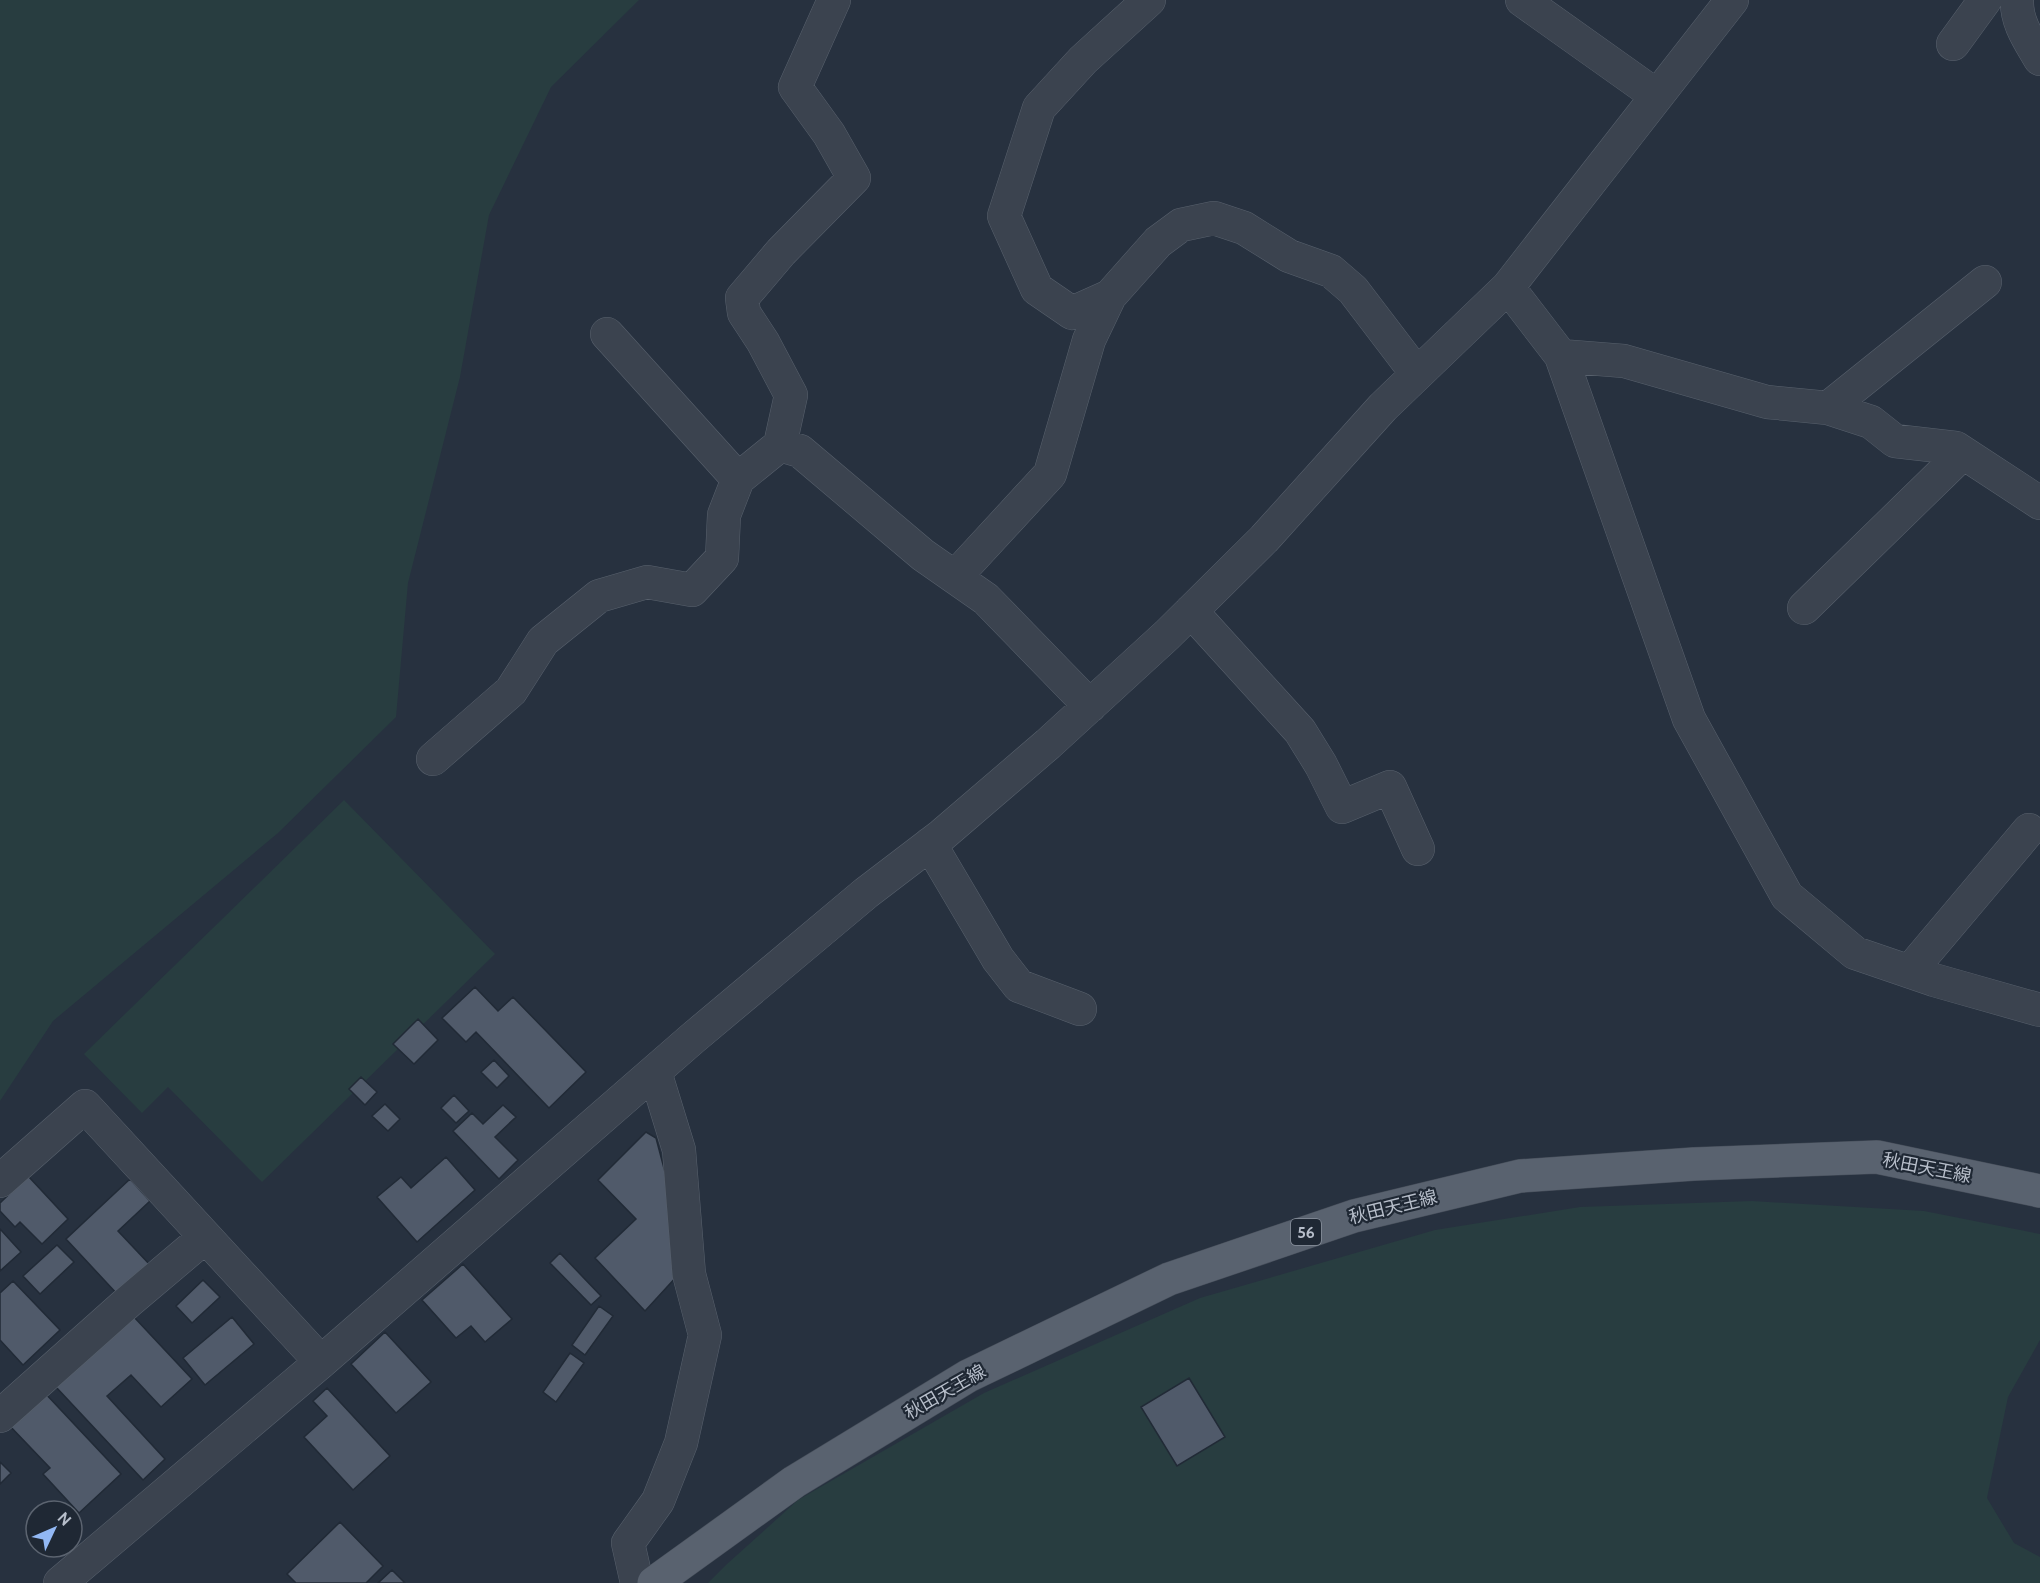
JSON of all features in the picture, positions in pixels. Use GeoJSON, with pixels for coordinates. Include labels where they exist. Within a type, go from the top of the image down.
{"type":"FeatureCollection","features":[{"type":"Feature","properties":{"kind":"main road","name":"秋田天王線"},"geometry":{"type":"LineString","coordinates":[[654,1583],[794,1482],[968,1376],[1169,1279],[1354,1216],[1520,1176],[1694,1164],[1877,1157],[2040,1191]]}},
{"type":"Feature","properties":{"kind":"street"},"geometry":{"type":"LineString","coordinates":[[433,759],[511,691],[543,641],[599,596],[647,582],[692,590],[722,558],[724,515],[738,479],[780,445],[791,395],[763,342],[744,313],[742,298],[781,252],[854,178],[829,134],[795,87],[834,0]]}},
{"type":"Feature","properties":{"kind":"street"},"geometry":{"type":"LineString","coordinates":[[1110,296],[1072,313],[1037,289],[1004,216],[1039,108],[1083,60],[1149,0]]}},
{"type":"Feature","properties":{"kind":"street"},"geometry":{"type":"LineString","coordinates":[[1522,0],[1657,96]]}},
{"type":"Feature","properties":{"kind":"street"},"geometry":{"type":"LineString","coordinates":[[60,1583],[321,1362],[655,1072],[866,893],[930,844],[1048,744],[1191,611],[1264,539],[1383,407],[1508,287],[1732,0]]}},
{"type":"Feature","properties":{"kind":"street"},"geometry":{"type":"LineString","coordinates":[[1953,44],[1985,0]]}},
{"type":"Feature","properties":{"kind":"street"},"geometry":{"type":"LineString","coordinates":[[2017,0],[2016,8],[2023,30],[2040,59]]}},
{"type":"Feature","properties":{"kind":"street"},"geometry":{"type":"LineString","coordinates":[[955,577],[1050,474],[1089,340],[1110,296],[1158,242],[1180,225],[1214,218],[1244,228],[1289,256],[1331,271],[1353,290],[1417,374]]}},
{"type":"Feature","properties":{"kind":"street"},"geometry":{"type":"LineString","coordinates":[[1828,408],[1985,282]]}},
{"type":"Feature","properties":{"kind":"street"},"geometry":{"type":"LineString","coordinates":[[1508,287],[1561,356],[1689,719],[1787,896],[1855,953],[2040,1010]]}},
{"type":"Feature","properties":{"kind":"street"},"geometry":{"type":"LineString","coordinates":[[607,334],[738,479]]}},
{"type":"Feature","properties":{"kind":"street"},"geometry":{"type":"LineString","coordinates":[[1561,356],[1624,361],[1767,402],[1828,408],[1871,422],[1895,441],[1956,448],[2040,503]]}},
{"type":"Feature","properties":{"kind":"street"},"geometry":{"type":"LineString","coordinates":[[780,445],[800,451],[923,555],[986,599],[1090,706]]}},
{"type":"Feature","properties":{"kind":"street"},"geometry":{"type":"LineString","coordinates":[[1804,608],[1963,453]]}},
{"type":"Feature","properties":{"kind":"street"},"geometry":{"type":"LineString","coordinates":[[1191,611],[1300,731],[1321,765],[1342,807],[1390,787],[1418,849]]}},
{"type":"Feature","properties":{"kind":"street"},"geometry":{"type":"LineString","coordinates":[[1910,971],[2029,830]]}},
{"type":"Feature","properties":{"kind":"street"},"geometry":{"type":"LineString","coordinates":[[930,844],[998,959],[1019,986],[1080,1009]]}},
{"type":"Feature","properties":{"kind":"street"},"geometry":{"type":"LineString","coordinates":[[637,1583],[628,1544],[658,1502],[681,1443],[705,1335],[689,1274],[679,1150],[655,1072]]}},
{"type":"Feature","properties":{"kind":"street"},"geometry":{"type":"LineString","coordinates":[[0,1181],[86,1106],[321,1362]]}},
{"type":"Feature","properties":{"kind":"street"},"geometry":{"type":"LineString","coordinates":[[0,1416],[205,1237]]}},
{"type":"Feature","properties":{"kind":"green space"},"geometry":{"type":"Polygon","coordinates":[[[0,0],[639,0],[551,87],[489,215],[460,377],[408,583],[396,717],[278,833],[53,1021],[0,1101],[0,0]]]}},
{"type":"Feature","properties":{"kind":"green space"},"geometry":{"type":"Polygon","coordinates":[[[344,800],[495,954],[262,1182],[168,1087],[142,1113],[84,1054],[344,800]]]}},
{"type":"Feature","properties":{"kind":"green space"},"geometry":{"type":"Polygon","coordinates":[[[1752,1201],[1924,1211],[2040,1234],[2040,1340],[2008,1397],[1987,1498],[2014,1543],[2040,1557],[2040,1583],[708,1583],[798,1500],[984,1393],[1200,1298],[1435,1230],[1580,1207],[1752,1201]]]}},
{"type":"Feature","properties":{"kind":"building"},"geometry":{"type":"Polygon","coordinates":[[[475,987],[498,1011],[513,997],[586,1072],[549,1108],[476,1032],[466,1042],[442,1018],[475,987]]]}},
{"type":"Feature","properties":{"kind":"building"},"geometry":{"type":"Polygon","coordinates":[[[418,1019],[438,1040],[414,1064],[393,1044],[418,1019]]]}},
{"type":"Feature","properties":{"kind":"building"},"geometry":{"type":"Polygon","coordinates":[[[494,1060],[509,1076],[497,1088],[481,1072],[494,1060]]]}},
{"type":"Feature","properties":{"kind":"building"},"geometry":{"type":"Polygon","coordinates":[[[361,1077],[377,1092],[365,1105],[349,1089],[361,1077]]]}},
{"type":"Feature","properties":{"kind":"building"},"geometry":{"type":"Polygon","coordinates":[[[454,1095],[469,1111],[456,1123],[441,1108],[454,1095]]]}},
{"type":"Feature","properties":{"kind":"building"},"geometry":{"type":"Polygon","coordinates":[[[385,1104],[400,1119],[388,1131],[372,1116],[385,1104]]]}},
{"type":"Feature","properties":{"kind":"building"},"geometry":{"type":"Polygon","coordinates":[[[503,1105],[516,1117],[495,1137],[518,1160],[499,1179],[453,1131],[472,1113],[483,1124],[503,1105]]]}},
{"type":"Feature","properties":{"kind":"building"},"geometry":{"type":"Polygon","coordinates":[[[646,1132],[656,1138],[671,1195],[678,1275],[645,1311],[595,1258],[636,1219],[598,1180],[646,1132]]]}},
{"type":"Feature","properties":{"kind":"building"},"geometry":{"type":"Polygon","coordinates":[[[446,1157],[475,1190],[417,1242],[377,1197],[401,1177],[411,1188],[446,1157]]]}},
{"type":"Feature","properties":{"kind":"building"},"geometry":{"type":"Polygon","coordinates":[[[28,1176],[68,1219],[42,1244],[20,1222],[15,1227],[0,1211],[0,1203],[28,1176]]]}},
{"type":"Feature","properties":{"kind":"building"},"geometry":{"type":"Polygon","coordinates":[[[130,1179],[150,1201],[118,1231],[151,1266],[119,1296],[66,1239],[130,1179]]]}},
{"type":"Feature","properties":{"kind":"building"},"geometry":{"type":"Polygon","coordinates":[[[0,1229],[21,1252],[0,1271],[0,1229]]]}},
{"type":"Feature","properties":{"kind":"building"},"geometry":{"type":"Polygon","coordinates":[[[57,1245],[74,1262],[40,1294],[23,1276],[57,1245]]]}},
{"type":"Feature","properties":{"kind":"building"},"geometry":{"type":"Polygon","coordinates":[[[560,1253],[601,1296],[591,1305],[550,1263],[560,1253]]]}},
{"type":"Feature","properties":{"kind":"building"},"geometry":{"type":"Polygon","coordinates":[[[463,1264],[512,1319],[485,1342],[471,1326],[456,1338],[422,1300],[463,1264]]]}},
{"type":"Feature","properties":{"kind":"building"},"geometry":{"type":"Polygon","coordinates":[[[203,1280],[220,1297],[192,1323],[176,1306],[203,1280]]]}},
{"type":"Feature","properties":{"kind":"building"},"geometry":{"type":"Polygon","coordinates":[[[13,1281],[60,1330],[23,1365],[0,1340],[0,1293],[13,1281]]]}},
{"type":"Feature","properties":{"kind":"building"},"geometry":{"type":"Polygon","coordinates":[[[599,1306],[613,1316],[585,1355],[572,1345],[599,1306]]]}},
{"type":"Feature","properties":{"kind":"building"},"geometry":{"type":"Polygon","coordinates":[[[133,1316],[192,1379],[161,1407],[131,1375],[107,1396],[165,1459],[143,1480],[56,1387],[133,1316]]]}},
{"type":"Feature","properties":{"kind":"building"},"geometry":{"type":"Polygon","coordinates":[[[232,1317],[254,1344],[205,1385],[183,1358],[232,1317]]]}},
{"type":"Feature","properties":{"kind":"building"},"geometry":{"type":"Polygon","coordinates":[[[385,1332],[431,1382],[396,1413],[351,1364],[385,1332]]]}},
{"type":"Feature","properties":{"kind":"building"},"geometry":{"type":"Polygon","coordinates":[[[570,1353],[584,1363],[556,1402],[543,1392],[570,1353]]]}},
{"type":"Feature","properties":{"kind":"building"},"geometry":{"type":"Polygon","coordinates":[[[1189,1378],[1225,1437],[1177,1466],[1141,1407],[1189,1378]]]}},
{"type":"Feature","properties":{"kind":"building"},"geometry":{"type":"Polygon","coordinates":[[[327,1388],[390,1456],[353,1490],[304,1437],[327,1416],[313,1401],[327,1388]]]}},
{"type":"Feature","properties":{"kind":"building"},"geometry":{"type":"Polygon","coordinates":[[[43,1391],[121,1474],[84,1508],[84,1499],[66,1499],[43,1474],[50,1468],[8,1424],[43,1391]]]}},
{"type":"Feature","properties":{"kind":"building"},"geometry":{"type":"Polygon","coordinates":[[[0,1462],[11,1473],[0,1484],[0,1462]]]}},
{"type":"Feature","properties":{"kind":"building"},"geometry":{"type":"Polygon","coordinates":[[[340,1522],[383,1566],[366,1583],[296,1583],[287,1574],[340,1522]]]}},
{"type":"Feature","properties":{"kind":"building"},"geometry":{"type":"Polygon","coordinates":[[[392,1570],[405,1583],[378,1583],[392,1570]]]}}]}
